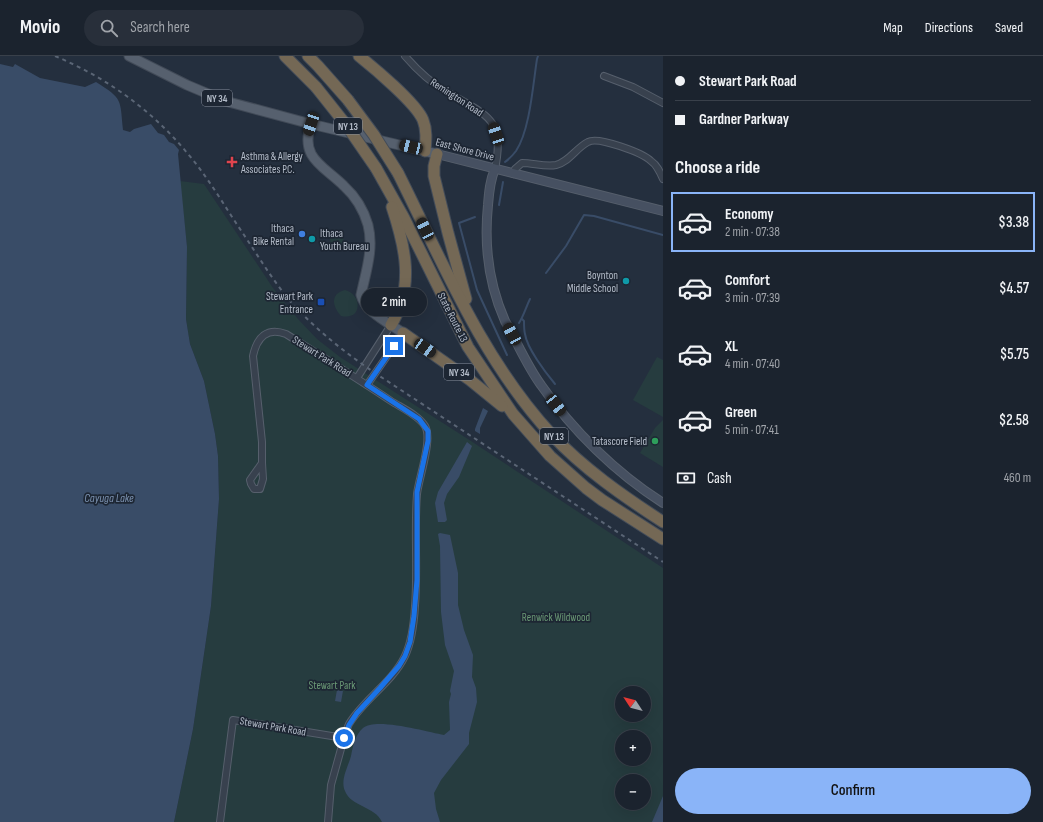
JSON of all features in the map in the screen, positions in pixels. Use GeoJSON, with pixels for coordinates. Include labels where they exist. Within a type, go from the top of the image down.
{"type":"FeatureCollection","features":[{"type":"Feature","properties":{"kind":"highway","name":"State Route 13"},"geometry":{"type":"LineString","coordinates":[[286,56],[316,87],[347,126],[376,168],[404,218],[468,347],[513,414],[550,456],[586,488],[663,540]]}},
{"type":"Feature","properties":{"kind":"highway","name":"State Route 13"},"geometry":{"type":"LineString","coordinates":[[308,56],[348,100],[374,135],[398,173],[473,323],[503,371],[527,405],[570,452],[607,484],[663,522]]}},
{"type":"Feature","properties":{"kind":"highway"},"geometry":{"type":"LineString","coordinates":[[359,56],[419,112],[425,127],[425,151]]}},
{"type":"Feature","properties":{"kind":"highway"},"geometry":{"type":"LineString","coordinates":[[437,154],[434,166],[434,176],[473,323]]}},
{"type":"Feature","properties":{"kind":"highway"},"geometry":{"type":"LineString","coordinates":[[384,183],[403,244],[406,266],[406,278],[402,302],[391,325]]}},
{"type":"Feature","properties":{"kind":"highway","name":"NY 34"},"geometry":{"type":"LineString","coordinates":[[403,333],[470,380],[513,414]]}},
{"type":"Feature","properties":{"kind":"main road","name":"East Shore Drive"},"geometry":{"type":"LineString","coordinates":[[129,56],[209,95],[311,124],[437,154]]}},
{"type":"Feature","properties":{"kind":"main road","name":"NY 34"},"geometry":{"type":"LineString","coordinates":[[311,124],[308,132],[308,141],[311,153],[326,170],[350,192],[360,207],[367,224],[370,251],[361,295],[365,305],[369,310],[403,333]]}},
{"type":"Feature","properties":{"kind":"street","name":"Remington Road"},"geometry":{"type":"LineString","coordinates":[[405,56],[433,83],[480,110],[489,119],[494,126],[498,144],[495,169]]}},
{"type":"Feature","properties":{"kind":"street"},"geometry":{"type":"LineString","coordinates":[[604,76],[633,87],[663,103]]}},
{"type":"Feature","properties":{"kind":"street"},"geometry":{"type":"LineString","coordinates":[[513,174],[515,169],[522,164],[555,165],[563,162],[581,146],[593,140],[646,156],[656,166],[663,179]]}},
{"type":"Feature","properties":{"kind":"street","name":"East Shore Drive"},"geometry":{"type":"LineString","coordinates":[[437,154],[663,211]]}},
{"type":"Feature","properties":{"kind":"street"},"geometry":{"type":"LineString","coordinates":[[495,169],[491,177],[489,194],[487,238],[491,279],[505,321],[540,385],[574,426],[616,467],[663,503]]}},
{"type":"Feature","properties":{"kind":"street"},"geometry":{"type":"LineString","coordinates":[[357,378],[391,325]]}},
{"type":"Feature","properties":{"kind":"street","name":"Stewart Park Road"},"geometry":{"type":"LineString","coordinates":[[262,463],[262,442],[253,356],[255,346],[265,334],[274,331],[286,334],[357,378],[419,419],[428,431],[428,441],[417,492],[417,580],[410,642],[405,656],[399,666],[357,713],[349,725],[344,738],[332,785],[328,822]]}},
{"type":"Feature","properties":{"kind":"street"},"geometry":{"type":"LineString","coordinates":[[367,385],[403,333]]}},
{"type":"Feature","properties":{"kind":"street","name":"Stewart Park Road"},"geometry":{"type":"LineString","coordinates":[[220,822],[233,720],[344,738]]}},
{"type":"Feature","properties":{"kind":"green space","name":"Stewart Park"},"geometry":{"type":"Polygon","coordinates":[[[180,181],[204,184],[273,288],[298,319],[317,339],[340,357],[471,441],[663,568],[663,822],[174,822],[193,729],[211,606],[219,499],[218,456],[215,434],[204,381],[190,344],[186,319],[187,247],[180,181]]]}},
{"type":"Feature","properties":{"kind":"green space"},"geometry":{"type":"Polygon","coordinates":[[[342,230],[344,243],[331,246],[329,232],[342,230]]]}},
{"type":"Feature","properties":{"kind":"green space"},"geometry":{"type":"Polygon","coordinates":[[[345,290],[351,292],[355,296],[358,306],[353,315],[341,316],[334,304],[334,301],[337,294],[345,290]]]}},
{"type":"Feature","properties":{"kind":"green space"},"geometry":{"type":"Polygon","coordinates":[[[657,357],[663,360],[663,417],[633,400],[657,357]]]}},
{"type":"Feature","properties":{"kind":"green space","name":"Tatascore Field"},"geometry":{"type":"Polygon","coordinates":[[[663,420],[663,467],[640,453],[655,428],[663,420]]]}},
{"type":"Feature","properties":{"kind":"water","name":"Cayuga Lake"},"geometry":{"type":"Polygon","coordinates":[[[0,64],[13,67],[15,64],[40,78],[85,87],[96,82],[116,96],[120,106],[123,130],[130,132],[134,129],[151,124],[158,133],[164,135],[169,142],[174,144],[179,150],[178,154],[187,247],[186,319],[190,344],[204,381],[215,434],[218,456],[219,499],[211,606],[193,729],[174,822],[0,822],[0,64]]]}},
{"type":"Feature","properties":{"kind":"water"},"geometry":{"type":"Polygon","coordinates":[[[483,408],[488,411],[480,428],[480,434],[475,431],[475,429],[483,408]]]}},
{"type":"Feature","properties":{"kind":"water"},"geometry":{"type":"Polygon","coordinates":[[[467,442],[472,446],[459,477],[447,494],[444,503],[447,520],[445,522],[438,522],[435,503],[438,492],[467,442]]]}},
{"type":"Feature","properties":{"kind":"water"},"geometry":{"type":"Polygon","coordinates":[[[438,534],[450,535],[458,573],[458,605],[464,630],[473,655],[472,677],[476,688],[477,702],[469,733],[469,744],[441,780],[434,793],[436,809],[440,822],[382,822],[379,817],[369,809],[352,800],[348,796],[344,787],[343,782],[345,774],[355,741],[360,731],[370,725],[379,724],[402,726],[444,735],[450,730],[449,702],[454,671],[445,645],[441,612],[440,546],[438,534]]]}},
{"type":"Feature","properties":{"kind":"water"},"geometry":{"type":"Polygon","coordinates":[[[337,690],[343,691],[341,702],[335,701],[337,690]]]}},
{"type":"Feature","properties":{"kind":"water"},"geometry":{"type":"Polygon","coordinates":[[[663,796],[663,822],[652,822],[663,796]]]}},
{"type":"Feature","properties":{"kind":"waterway"},"geometry":{"type":"LineString","coordinates":[[505,162],[516,151],[525,131],[538,56]]}},
{"type":"Feature","properties":{"kind":"waterway"},"geometry":{"type":"LineString","coordinates":[[499,205],[503,182]]}},
{"type":"Feature","properties":{"kind":"waterway"},"geometry":{"type":"LineString","coordinates":[[546,273],[566,246],[584,215],[594,216],[663,235]]}},
{"type":"Feature","properties":{"kind":"waterway"},"geometry":{"type":"LineString","coordinates":[[475,217],[459,223],[477,290],[507,355]]}},
{"type":"Feature","properties":{"kind":"waterway"},"geometry":{"type":"LineString","coordinates":[[519,323],[530,299]]}},
{"type":"Feature","properties":{"kind":"waterway"},"geometry":{"type":"LineString","coordinates":[[522,319],[524,321],[526,340],[529,346],[555,384]]}},
{"type":"Feature","properties":{"kind":"railway"},"geometry":{"type":"LineString","coordinates":[[55,56],[93,74],[128,97],[144,109],[174,138],[195,162],[208,180],[283,292],[309,321],[330,340],[375,373],[663,562]]}},
{"type":"Feature","properties":{"kind":"place","name":"Asthma & Allergy Associates P.C."},"geometry":{"type":"Point","coordinates":[232,162]}},
{"type":"Feature","properties":{"kind":"place","name":"Ithaca Bike Rental"},"geometry":{"type":"Point","coordinates":[302,234]}},
{"type":"Feature","properties":{"kind":"place","name":"Ithaca Youth Bureau"},"geometry":{"type":"Point","coordinates":[312,239]}},
{"type":"Feature","properties":{"kind":"place","name":"Boynton Middle School"},"geometry":{"type":"Point","coordinates":[626,281]}},
{"type":"Feature","properties":{"kind":"place","name":"Stewart Park Entrance"},"geometry":{"type":"Point","coordinates":[321,302]}},
{"type":"Feature","properties":{"kind":"place","name":"Tatascore Field"},"geometry":{"type":"Point","coordinates":[655,441]}},
{"type":"Feature","properties":{"kind":"route"},"geometry":{"type":"LineString","coordinates":[[344,738],[349,725],[357,713],[390,678],[405,656],[410,642],[414,616],[417,580],[417,492],[428,441],[428,431],[419,419],[367,385],[394,346]]}},
{"type":"Feature","properties":{"kind":"park label","name":"Renwick Wildwood"},"geometry":{"type":"Point","coordinates":[556,617]}}]}
